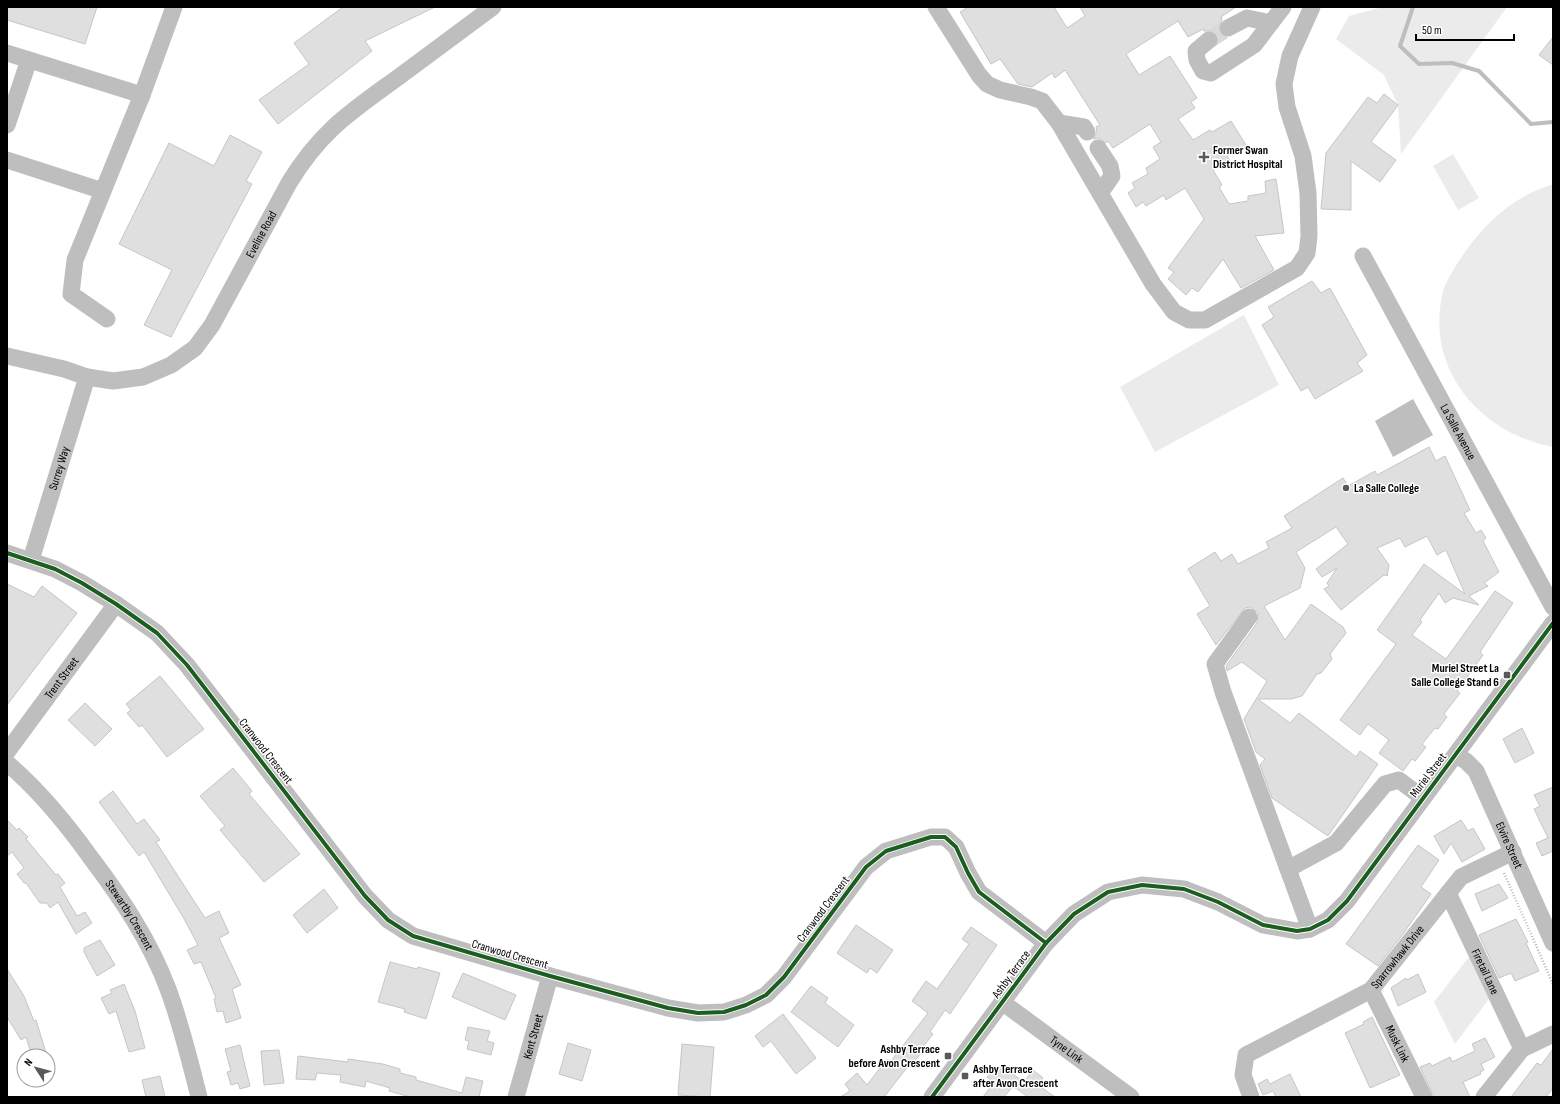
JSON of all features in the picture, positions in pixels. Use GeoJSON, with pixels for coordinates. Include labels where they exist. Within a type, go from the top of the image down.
{"type":"FeatureCollection","features":[{"type":"Feature","properties":{"kind":"street"},"geometry":{"type":"LineString","coordinates":[[107,319],[72,294],[74,260],[142,95],[174,7]]}},
{"type":"Feature","properties":{"kind":"street","name":"Eveline Road"},"geometry":{"type":"LineString","coordinates":[[7,356],[64,369],[87,377],[113,381],[144,377],[171,365],[194,348],[212,325],[289,183],[312,148],[330,128],[355,107],[493,7]]}},
{"type":"Feature","properties":{"kind":"street"},"geometry":{"type":"LineString","coordinates":[[936,7],[979,75],[987,84],[1000,90],[1042,101],[1059,123],[1153,284],[1174,312],[1189,320],[1205,320],[1297,268],[1307,253],[1309,236],[1308,193],[1303,156],[1288,107],[1284,84],[1290,56],[1312,7]]}},
{"type":"Feature","properties":{"kind":"street"},"geometry":{"type":"LineString","coordinates":[[1209,40],[1196,51],[1197,60],[1203,71],[1211,73],[1254,45],[1283,7]]}},
{"type":"Feature","properties":{"kind":"street"},"geometry":{"type":"LineString","coordinates":[[1228,28],[1247,18],[1271,23]]}},
{"type":"Feature","properties":{"kind":"street"},"geometry":{"type":"LineString","coordinates":[[7,53],[142,95]]}},
{"type":"Feature","properties":{"kind":"street"},"geometry":{"type":"LineString","coordinates":[[7,124],[29,60]]}},
{"type":"Feature","properties":{"kind":"street"},"geometry":{"type":"LineString","coordinates":[[1059,123],[1084,127],[1087,132]]}},
{"type":"Feature","properties":{"kind":"street"},"geometry":{"type":"LineString","coordinates":[[1098,148],[1110,166],[1112,176],[1100,193]]}},
{"type":"Feature","properties":{"kind":"street"},"geometry":{"type":"LineString","coordinates":[[7,160],[103,191]]}},
{"type":"Feature","properties":{"kind":"street","name":"La Salle Avenue"},"geometry":{"type":"LineString","coordinates":[[1363,256],[1553,607]]}},
{"type":"Feature","properties":{"kind":"street","name":"Surrey Way"},"geometry":{"type":"LineString","coordinates":[[31,560],[87,377]]}},
{"type":"Feature","properties":{"kind":"street","name":"Cranwood Crescent"},"geometry":{"type":"LineString","coordinates":[[7,552],[55,569],[82,583],[116,604],[157,633],[187,665],[366,896],[388,920],[413,936],[550,976],[668,1008],[698,1013],[724,1012],[746,1005],[766,995],[784,977],[866,867],[886,851],[931,836],[945,837],[956,846],[968,873],[979,892],[1046,943]]}},
{"type":"Feature","properties":{"kind":"street","name":"Trent Street"},"geometry":{"type":"LineString","coordinates":[[7,752],[116,604]]}},
{"type":"Feature","properties":{"kind":"street"},"geometry":{"type":"LineString","coordinates":[[1249,618],[1215,664],[1223,692],[1310,929]]}},
{"type":"Feature","properties":{"kind":"street","name":"Muriel Street"},"geometry":{"type":"LineString","coordinates":[[1310,929],[1328,920],[1347,901],[1553,623]]}},
{"type":"Feature","properties":{"kind":"street","name":"Elvire Street"},"geometry":{"type":"LineString","coordinates":[[1456,755],[1466,761],[1476,771],[1553,943]]}},
{"type":"Feature","properties":{"kind":"street","name":"Stewartby Crescent"},"geometry":{"type":"LineString","coordinates":[[7,762],[22,775],[59,814],[119,896],[137,924],[168,988],[199,1097]]}},
{"type":"Feature","properties":{"kind":"street"},"geometry":{"type":"LineString","coordinates":[[1288,869],[1336,843],[1385,784],[1399,780],[1423,798]]}},
{"type":"Feature","properties":{"kind":"street","name":"Sparrowhawk Drive"},"geometry":{"type":"LineString","coordinates":[[1251,1097],[1243,1075],[1246,1055],[1371,990],[1462,877],[1513,852]]}},
{"type":"Feature","properties":{"kind":"street","name":"Ashby Terrace"},"geometry":{"type":"LineString","coordinates":[[932,1097],[1046,943],[1074,914],[1108,892],[1142,885],[1184,889],[1218,902],[1263,925],[1297,930],[1310,929]]}},
{"type":"Feature","properties":{"kind":"street","name":"Firetail Lane"},"geometry":{"type":"LineString","coordinates":[[1448,893],[1522,1049]]}},
{"type":"Feature","properties":{"kind":"street","name":"Kent Street"},"geometry":{"type":"LineString","coordinates":[[516,1097],[550,976]]}},
{"type":"Feature","properties":{"kind":"street","name":"Musk Link"},"geometry":{"type":"LineString","coordinates":[[1371,990],[1424,1097]]}},
{"type":"Feature","properties":{"kind":"street","name":"Tyne Link"},"geometry":{"type":"LineString","coordinates":[[1002,1002],[1131,1097]]}},
{"type":"Feature","properties":{"kind":"street"},"geometry":{"type":"LineString","coordinates":[[1484,1097],[1522,1049],[1553,1034]]}},
{"type":"Feature","properties":{"kind":"path"},"geometry":{"type":"LineString","coordinates":[[1498,860],[1553,984]]}},
{"type":"Feature","properties":{"kind":"shaded area"},"geometry":{"type":"Polygon","coordinates":[[[1383,7],[1507,7],[1401,154],[1398,105],[1384,75],[1336,39],[1349,16],[1383,7]]]}},
{"type":"Feature","properties":{"kind":"shaded area"},"geometry":{"type":"Polygon","coordinates":[[[1453,154],[1479,198],[1458,210],[1433,166],[1453,154]]]}},
{"type":"Feature","properties":{"kind":"shaded area"},"geometry":{"type":"Polygon","coordinates":[[[1553,184],[1553,447],[1527,440],[1503,428],[1482,413],[1465,395],[1451,373],[1443,349],[1439,323],[1442,296],[1446,283],[1466,250],[1476,237],[1510,205],[1523,197],[1553,184]]]}},
{"type":"Feature","properties":{"kind":"shaded area"},"geometry":{"type":"Polygon","coordinates":[[[1244,315],[1279,385],[1155,452],[1120,387],[1244,315]]]}},
{"type":"Feature","properties":{"kind":"shaded area"},"geometry":{"type":"Polygon","coordinates":[[[1413,399],[1433,435],[1393,457],[1375,421],[1413,399]]]}},
{"type":"Feature","properties":{"kind":"shaded area"},"geometry":{"type":"Polygon","coordinates":[[[1469,957],[1489,999],[1455,1044],[1434,1002],[1469,957]]]}},
{"type":"Feature","properties":{"kind":"building"},"geometry":{"type":"Polygon","coordinates":[[[7,7],[97,7],[85,44],[7,20],[7,7]]]}},
{"type":"Feature","properties":{"kind":"building"},"geometry":{"type":"Polygon","coordinates":[[[343,7],[435,7],[365,41],[372,51],[278,124],[259,100],[309,64],[294,43],[343,7]]]}},
{"type":"Feature","properties":{"kind":"building"},"geometry":{"type":"Polygon","coordinates":[[[968,7],[1054,7],[1067,28],[1085,16],[1080,7],[1236,7],[1221,17],[1222,20],[1218,27],[1219,32],[1226,38],[1219,42],[1216,33],[1212,31],[1204,31],[1203,29],[1188,37],[1178,21],[1126,54],[1139,75],[1170,56],[1197,98],[1191,102],[1195,108],[1178,119],[1193,140],[1210,130],[1212,132],[1231,121],[1246,145],[1227,156],[1230,160],[1213,170],[1222,185],[1219,187],[1229,204],[1248,201],[1248,196],[1266,193],[1265,181],[1276,179],[1284,233],[1255,236],[1274,270],[1241,288],[1223,259],[1198,292],[1192,288],[1186,295],[1168,279],[1174,272],[1168,268],[1204,219],[1185,188],[1166,200],[1164,195],[1146,206],[1143,202],[1136,207],[1128,193],[1135,188],[1132,183],[1148,174],[1146,168],[1160,159],[1153,147],[1161,142],[1150,124],[1113,148],[1108,141],[1106,143],[1098,138],[1093,139],[1097,132],[1096,127],[1100,125],[1065,70],[1055,78],[1052,73],[1032,87],[1018,84],[1000,59],[991,64],[960,12],[968,7]]]}},
{"type":"Feature","properties":{"kind":"building"},"geometry":{"type":"Polygon","coordinates":[[[1553,37],[1553,65],[1539,55],[1553,37]]]}},
{"type":"Feature","properties":{"kind":"building"},"geometry":{"type":"Polygon","coordinates":[[[1384,94],[1398,105],[1371,142],[1396,160],[1380,182],[1351,161],[1351,210],[1321,209],[1326,153],[1368,97],[1377,103],[1384,94]]]}},
{"type":"Feature","properties":{"kind":"building"},"geometry":{"type":"Polygon","coordinates":[[[230,135],[262,152],[246,181],[252,184],[171,337],[144,325],[172,270],[119,244],[169,143],[214,166],[230,135]]]}},
{"type":"Feature","properties":{"kind":"building"},"geometry":{"type":"Polygon","coordinates":[[[1312,281],[1321,293],[1330,288],[1367,355],[1357,363],[1363,371],[1315,399],[1308,387],[1301,391],[1262,325],[1274,317],[1268,307],[1312,281]]]}},
{"type":"Feature","properties":{"kind":"building"},"geometry":{"type":"Polygon","coordinates":[[[1429,447],[1436,461],[1445,456],[1470,510],[1464,513],[1476,533],[1481,530],[1486,538],[1483,541],[1499,572],[1484,583],[1488,586],[1469,596],[1479,605],[1453,598],[1445,603],[1439,593],[1420,620],[1422,622],[1412,635],[1446,659],[1495,591],[1513,603],[1480,652],[1483,655],[1457,691],[1460,693],[1444,714],[1447,717],[1438,729],[1435,728],[1422,744],[1426,747],[1415,761],[1412,759],[1403,771],[1379,753],[1389,740],[1368,724],[1360,735],[1340,720],[1396,644],[1377,630],[1424,564],[1465,594],[1446,550],[1437,555],[1427,536],[1405,547],[1400,538],[1377,548],[1389,565],[1387,576],[1384,575],[1341,610],[1324,589],[1329,586],[1327,583],[1337,568],[1322,577],[1316,569],[1348,544],[1336,527],[1296,552],[1305,568],[1300,588],[1264,606],[1285,640],[1311,604],[1343,627],[1346,633],[1330,654],[1332,659],[1321,673],[1317,674],[1302,696],[1291,699],[1258,699],[1290,723],[1299,713],[1356,757],[1360,751],[1378,764],[1328,836],[1272,798],[1260,765],[1265,759],[1256,752],[1244,719],[1267,681],[1242,662],[1227,671],[1226,666],[1257,623],[1258,613],[1250,607],[1245,608],[1216,645],[1197,614],[1210,606],[1188,569],[1215,552],[1221,561],[1232,554],[1238,564],[1269,548],[1266,542],[1292,528],[1284,516],[1343,478],[1348,486],[1375,471],[1377,475],[1429,447]]]}},
{"type":"Feature","properties":{"kind":"building"},"geometry":{"type":"Polygon","coordinates":[[[7,584],[34,597],[42,586],[77,613],[7,705],[7,584]]]}},
{"type":"Feature","properties":{"kind":"building"},"geometry":{"type":"Polygon","coordinates":[[[160,676],[204,729],[167,757],[142,725],[139,727],[127,713],[131,710],[126,704],[160,676]]]}},
{"type":"Feature","properties":{"kind":"building"},"geometry":{"type":"Polygon","coordinates":[[[85,703],[112,729],[95,746],[68,720],[85,703]]]}},
{"type":"Feature","properties":{"kind":"building"},"geometry":{"type":"Polygon","coordinates":[[[1522,728],[1534,753],[1515,763],[1503,739],[1522,728]]]}},
{"type":"Feature","properties":{"kind":"building"},"geometry":{"type":"Polygon","coordinates":[[[233,768],[252,791],[249,794],[300,854],[264,882],[220,830],[225,826],[200,796],[233,768]]]}},
{"type":"Feature","properties":{"kind":"building"},"geometry":{"type":"Polygon","coordinates":[[[1553,787],[1553,851],[1542,856],[1536,843],[1548,838],[1534,809],[1540,806],[1534,795],[1553,787]]]}},
{"type":"Feature","properties":{"kind":"building"},"geometry":{"type":"Polygon","coordinates":[[[113,791],[137,824],[144,819],[160,840],[156,842],[205,918],[219,911],[229,933],[219,938],[241,985],[232,989],[241,1018],[226,1023],[223,1011],[217,1012],[214,999],[216,998],[201,962],[194,964],[187,950],[198,945],[183,917],[144,852],[139,856],[99,802],[113,791]]]}},
{"type":"Feature","properties":{"kind":"building"},"geometry":{"type":"Polygon","coordinates":[[[7,820],[17,830],[19,828],[28,837],[26,839],[56,875],[58,874],[65,883],[60,887],[77,916],[85,912],[92,923],[76,934],[58,902],[50,908],[47,903],[40,903],[26,883],[24,883],[17,874],[24,868],[12,852],[7,856],[7,820]]]}},
{"type":"Feature","properties":{"kind":"building"},"geometry":{"type":"Polygon","coordinates":[[[1461,820],[1468,831],[1473,828],[1485,849],[1462,862],[1451,843],[1444,854],[1434,836],[1461,820]]]}},
{"type":"Feature","properties":{"kind":"building"},"geometry":{"type":"Polygon","coordinates":[[[1418,845],[1439,860],[1421,887],[1431,894],[1378,966],[1346,944],[1418,845]]]}},
{"type":"Feature","properties":{"kind":"building"},"geometry":{"type":"Polygon","coordinates":[[[1499,884],[1508,898],[1482,911],[1475,894],[1499,884]]]}},
{"type":"Feature","properties":{"kind":"building"},"geometry":{"type":"Polygon","coordinates":[[[324,889],[338,908],[307,933],[293,915],[324,889]]]}},
{"type":"Feature","properties":{"kind":"building"},"geometry":{"type":"Polygon","coordinates":[[[1516,919],[1528,942],[1526,943],[1539,971],[1515,981],[1511,973],[1499,978],[1479,935],[1516,919]]]}},
{"type":"Feature","properties":{"kind":"building"},"geometry":{"type":"Polygon","coordinates":[[[856,925],[893,950],[877,973],[870,968],[867,973],[837,953],[856,925]]]}},
{"type":"Feature","properties":{"kind":"building"},"geometry":{"type":"Polygon","coordinates":[[[971,927],[997,945],[950,1014],[945,1010],[930,1032],[933,1034],[922,1048],[924,1049],[914,1062],[912,1061],[884,1097],[840,1097],[850,1091],[845,1084],[857,1073],[867,1085],[887,1059],[891,1061],[928,1013],[912,1001],[926,981],[937,989],[969,944],[962,939],[971,927]]]}},
{"type":"Feature","properties":{"kind":"building"},"geometry":{"type":"Polygon","coordinates":[[[100,940],[115,965],[97,976],[84,952],[84,948],[100,940]]]}},
{"type":"Feature","properties":{"kind":"building"},"geometry":{"type":"Polygon","coordinates":[[[390,962],[440,973],[426,1019],[404,1012],[405,1009],[378,1002],[390,962]]]}},
{"type":"Feature","properties":{"kind":"building"},"geometry":{"type":"Polygon","coordinates":[[[7,969],[24,996],[34,1021],[36,1020],[45,1048],[29,1048],[26,1037],[21,1040],[7,1017],[7,969]]]}},
{"type":"Feature","properties":{"kind":"building"},"geometry":{"type":"Polygon","coordinates":[[[463,973],[516,995],[505,1020],[452,997],[463,973]]]}},
{"type":"Feature","properties":{"kind":"building"},"geometry":{"type":"Polygon","coordinates":[[[1418,974],[1426,992],[1398,1006],[1391,988],[1406,978],[1407,980],[1418,974]]]}},
{"type":"Feature","properties":{"kind":"building"},"geometry":{"type":"Polygon","coordinates":[[[124,984],[135,1011],[145,1048],[129,1052],[116,1011],[109,1014],[101,998],[112,993],[110,990],[124,984]]]}},
{"type":"Feature","properties":{"kind":"building"},"geometry":{"type":"Polygon","coordinates":[[[811,986],[828,998],[825,1003],[854,1025],[838,1047],[791,1012],[811,986]]]}},
{"type":"Feature","properties":{"kind":"building"},"geometry":{"type":"Polygon","coordinates":[[[783,1014],[816,1058],[796,1074],[771,1041],[763,1047],[755,1036],[783,1014]]]}},
{"type":"Feature","properties":{"kind":"building"},"geometry":{"type":"Polygon","coordinates":[[[1372,1017],[1400,1075],[1370,1088],[1345,1033],[1364,1024],[1363,1022],[1372,1017]]]}},
{"type":"Feature","properties":{"kind":"building"},"geometry":{"type":"Polygon","coordinates":[[[468,1027],[490,1031],[487,1041],[494,1043],[491,1055],[467,1049],[469,1041],[465,1040],[468,1027]]]}},
{"type":"Feature","properties":{"kind":"building"},"geometry":{"type":"Polygon","coordinates":[[[1485,1038],[1495,1057],[1481,1064],[1484,1070],[1480,1072],[1481,1074],[1463,1082],[1470,1097],[1434,1097],[1420,1067],[1430,1063],[1432,1066],[1450,1057],[1452,1062],[1475,1051],[1472,1044],[1485,1038]]]}},
{"type":"Feature","properties":{"kind":"building"},"geometry":{"type":"Polygon","coordinates":[[[568,1043],[591,1050],[582,1081],[559,1074],[568,1043]]]}},
{"type":"Feature","properties":{"kind":"building"},"geometry":{"type":"Polygon","coordinates":[[[682,1044],[714,1047],[710,1097],[678,1095],[682,1044]]]}},
{"type":"Feature","properties":{"kind":"building"},"geometry":{"type":"Polygon","coordinates":[[[240,1045],[250,1086],[240,1089],[238,1083],[231,1085],[227,1072],[231,1071],[225,1049],[240,1045]]]}},
{"type":"Feature","properties":{"kind":"building"},"geometry":{"type":"Polygon","coordinates":[[[1553,1049],[1553,1088],[1546,1097],[1511,1097],[1537,1063],[1541,1065],[1553,1049]]]}},
{"type":"Feature","properties":{"kind":"building"},"geometry":{"type":"Polygon","coordinates":[[[279,1050],[284,1083],[264,1085],[261,1051],[279,1050]]]}},
{"type":"Feature","properties":{"kind":"building"},"geometry":{"type":"Polygon","coordinates":[[[298,1056],[348,1062],[348,1059],[383,1064],[400,1069],[400,1073],[416,1077],[416,1080],[462,1093],[466,1077],[483,1081],[479,1097],[410,1097],[389,1091],[390,1088],[366,1081],[365,1087],[340,1082],[341,1075],[317,1073],[315,1080],[296,1079],[298,1056]]]}},
{"type":"Feature","properties":{"kind":"building"},"geometry":{"type":"Polygon","coordinates":[[[1002,1066],[1024,1082],[1033,1070],[1043,1078],[1038,1085],[1055,1097],[1028,1097],[1013,1086],[1004,1097],[983,1097],[994,1082],[987,1077],[995,1068],[998,1070],[1002,1066]]]}},
{"type":"Feature","properties":{"kind":"building"},"geometry":{"type":"Polygon","coordinates":[[[1290,1074],[1301,1097],[1276,1097],[1273,1091],[1263,1095],[1258,1084],[1267,1079],[1270,1084],[1290,1074]]]}},
{"type":"Feature","properties":{"kind":"building"},"geometry":{"type":"Polygon","coordinates":[[[160,1076],[165,1097],[146,1097],[142,1080],[160,1076]]]}},
{"type":"Feature","properties":{"kind":"waterway"},"geometry":{"type":"LineString","coordinates":[[1413,7],[1400,46],[1419,64],[1452,63],[1479,71],[1531,124],[1553,122]]}},
{"type":"Feature","properties":{"kind":"tunnel"},"geometry":{"type":"LineString","coordinates":[[1209,40],[1228,28]]}},
{"type":"Feature","properties":{"kind":"cycle path"},"geometry":{"type":"LineString","coordinates":[[7,553],[55,569],[82,583],[116,604],[157,633],[187,665],[365,896],[388,920],[413,936],[550,976],[668,1008],[698,1013],[724,1012],[746,1005],[766,995],[784,977],[866,867],[886,851],[931,837],[945,837],[956,847],[979,892],[1046,943]]}},
{"type":"Feature","properties":{"kind":"cycle path"},"geometry":{"type":"LineString","coordinates":[[932,1097],[1046,943],[1074,914],[1108,892],[1142,885],[1184,889],[1218,902],[1263,925],[1297,931],[1310,929],[1328,920],[1347,901],[1553,623]]}},
{"type":"Feature","properties":{"kind":"place","name":"Former Swan District Hospital"},"geometry":{"type":"Point","coordinates":[1204,157]}},
{"type":"Feature","properties":{"kind":"place","name":"La Salle College"},"geometry":{"type":"Point","coordinates":[1346,488]}},
{"type":"Feature","properties":{"kind":"place","name":"Muriel Street La Salle College Stand 6"},"geometry":{"type":"Point","coordinates":[1507,675]}},
{"type":"Feature","properties":{"kind":"place","name":"Ashby Terrace before Avon Crescent"},"geometry":{"type":"Point","coordinates":[948,1056]}},
{"type":"Feature","properties":{"kind":"place","name":"Ashby Terrace after Avon Crescent"},"geometry":{"type":"Point","coordinates":[965,1076]}}]}
